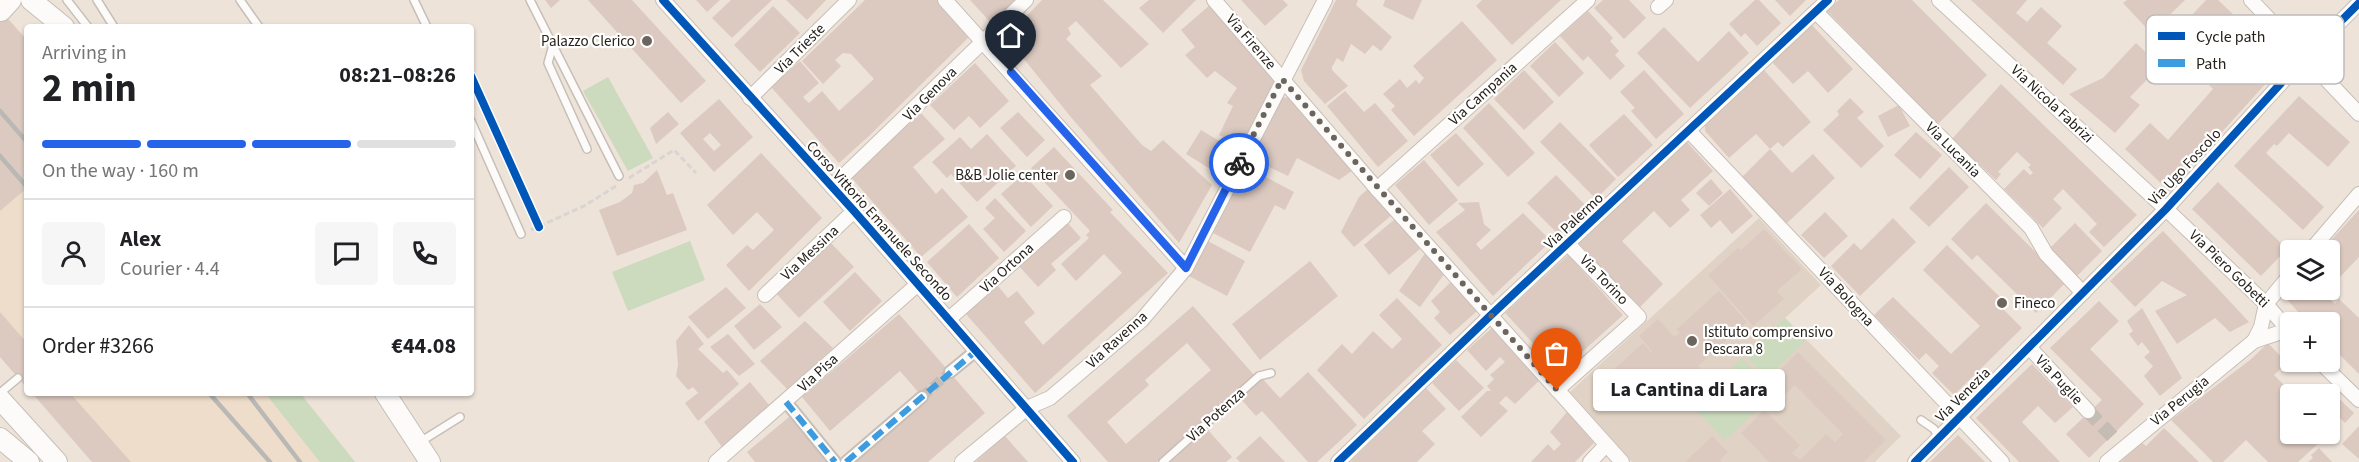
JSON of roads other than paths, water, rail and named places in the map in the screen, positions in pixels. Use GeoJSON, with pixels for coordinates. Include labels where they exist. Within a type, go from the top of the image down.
{"type":"FeatureCollection","features":[{"type":"Feature","properties":{"kind":"main road"},"geometry":{"type":"LineString","coordinates":[[1,10],[11,0]]}},
{"type":"Feature","properties":{"kind":"main road"},"geometry":{"type":"LineString","coordinates":[[31,0],[60,24]]}},
{"type":"Feature","properties":{"kind":"main road"},"geometry":{"type":"LineString","coordinates":[[387,396],[420,448]]}},
{"type":"Feature","properties":{"kind":"main road"},"geometry":{"type":"LineString","coordinates":[[3,405],[57,462]]}},
{"type":"Feature","properties":{"kind":"main road"},"geometry":{"type":"LineString","coordinates":[[0,438],[29,462]]}},
{"type":"Feature","properties":{"kind":"street","name":"Corso Vittorio Emanuele Secondo"},"geometry":{"type":"LineString","coordinates":[[663,0],[854,211],[1073,462]]}},
{"type":"Feature","properties":{"kind":"street","name":"Via Trieste"},"geometry":{"type":"LineString","coordinates":[[750,98],[849,0]]}},
{"type":"Feature","properties":{"kind":"street"},"geometry":{"type":"LineString","coordinates":[[945,0],[1186,268]]}},
{"type":"Feature","properties":{"kind":"street","name":"Via Genova"},"geometry":{"type":"LineString","coordinates":[[832,187],[1026,0]]}},
{"type":"Feature","properties":{"kind":"street","name":"Via Firenze"},"geometry":{"type":"LineString","coordinates":[[1214,0],[1377,189],[1622,462]]}},
{"type":"Feature","properties":{"kind":"street","name":"Via Ravenna"},"geometry":{"type":"LineString","coordinates":[[962,462],[1027,408],[1050,398],[1141,321],[1186,268],[1325,0]]}},
{"type":"Feature","properties":{"kind":"street","name":"Via Campania"},"geometry":{"type":"LineString","coordinates":[[1377,189],[1588,0]]}},
{"type":"Feature","properties":{"kind":"street","name":"Via Palermo"},"geometry":{"type":"LineString","coordinates":[[1338,462],[1490,316],[1828,0]]}},
{"type":"Feature","properties":{"kind":"street","name":"Via Nicola Fabrizi"},"geometry":{"type":"LineString","coordinates":[[1939,0],[2166,209]]}},
{"type":"Feature","properties":{"kind":"street"},"geometry":{"type":"LineString","coordinates":[[2251,0],[2265,15]]}},
{"type":"Feature","properties":{"kind":"street","name":"Via Ugo Foscolo"},"geometry":{"type":"LineString","coordinates":[[2344,18],[2359,3]]}},
{"type":"Feature","properties":{"kind":"street","name":"Via Lucania"},"geometry":{"type":"LineString","coordinates":[[1816,12],[2031,228],[2046,254],[2083,293]]}},
{"type":"Feature","properties":{"kind":"street","name":"Via Ugo Foscolo"},"geometry":{"type":"LineString","coordinates":[[2030,348],[2166,209],[2280,84]]}},
{"type":"Feature","properties":{"kind":"street"},"geometry":{"type":"LineString","coordinates":[[2330,84],[2359,114]]}},
{"type":"Feature","properties":{"kind":"street","name":"Via Bologna"},"geometry":{"type":"LineString","coordinates":[[1689,132],[2002,462]]}},
{"type":"Feature","properties":{"kind":"street"},"geometry":{"type":"LineString","coordinates":[[2320,240],[2359,194]]}},
{"type":"Feature","properties":{"kind":"street","name":"Via Piero Gobetti"},"geometry":{"type":"LineString","coordinates":[[2166,209],[2266,304],[2280,320]]}},
{"type":"Feature","properties":{"kind":"street","name":"Via Messina"},"geometry":{"type":"LineString","coordinates":[[765,295],[854,211]]}},
{"type":"Feature","properties":{"kind":"street","name":"Via Ortona"},"geometry":{"type":"LineString","coordinates":[[949,319],[1064,216]]}},
{"type":"Feature","properties":{"kind":"street","name":"Via Torino"},"geometry":{"type":"LineString","coordinates":[[1557,390],[1639,317],[1568,244]]}},
{"type":"Feature","properties":{"kind":"street","name":"Via Pisa"},"geometry":{"type":"LineString","coordinates":[[717,462],[918,284]]}},
{"type":"Feature","properties":{"kind":"street"},"geometry":{"type":"LineString","coordinates":[[2254,341],[2261,327],[2266,304],[2280,287]]}},
{"type":"Feature","properties":{"kind":"street","name":"Via Perugia"},"geometry":{"type":"LineString","coordinates":[[2107,462],[2119,442],[2254,341],[2280,334]]}},
{"type":"Feature","properties":{"kind":"street","name":"Via Venezia"},"geometry":{"type":"LineString","coordinates":[[1915,462],[1936,436],[1959,417],[2030,348]]}},
{"type":"Feature","properties":{"kind":"street","name":"Via Puglie"},"geometry":{"type":"LineString","coordinates":[[2030,348],[2088,411]]}},
{"type":"Feature","properties":{"kind":"street"},"geometry":{"type":"LineString","coordinates":[[950,372],[977,350]]}},
{"type":"Feature","properties":{"kind":"street"},"geometry":{"type":"LineString","coordinates":[[2330,372],[2359,400]]}},
{"type":"Feature","properties":{"kind":"street"},"geometry":{"type":"LineString","coordinates":[[846,462],[922,397]]}},
{"type":"Feature","properties":{"kind":"street"},"geometry":{"type":"LineString","coordinates":[[786,402],[835,462]]}},
{"type":"Feature","properties":{"kind":"street"},"geometry":{"type":"LineString","coordinates":[[1590,462],[1606,445]]}},
{"type":"Feature","properties":{"kind":"lane"},"geometry":{"type":"LineString","coordinates":[[67,0],[86,24]]}},
{"type":"Feature","properties":{"kind":"lane"},"geometry":{"type":"LineString","coordinates":[[97,0],[112,24]]}},
{"type":"Feature","properties":{"kind":"lane"},"geometry":{"type":"LineString","coordinates":[[240,0],[257,24]]}},
{"type":"Feature","properties":{"kind":"lane"},"geometry":{"type":"LineString","coordinates":[[414,0],[426,24]]}},
{"type":"Feature","properties":{"kind":"lane"},"geometry":{"type":"LineString","coordinates":[[530,0],[619,176]]}},
{"type":"Feature","properties":{"kind":"lane"},"geometry":{"type":"LineString","coordinates":[[553,45],[548,63],[587,149]]}},
{"type":"Feature","properties":{"kind":"lane"},"geometry":{"type":"LineString","coordinates":[[474,128],[521,234]]}},
{"type":"Feature","properties":{"kind":"lane","name":"Via Potenza"},"geometry":{"type":"LineString","coordinates":[[1163,462],[1259,376],[1272,373]]}},
{"type":"Feature","properties":{"kind":"lane"},"geometry":{"type":"LineString","coordinates":[[0,393],[18,378]]}},
{"type":"Feature","properties":{"kind":"lane"},"geometry":{"type":"LineString","coordinates":[[393,396],[415,429],[420,448]]}},
{"type":"Feature","properties":{"kind":"lane"},"geometry":{"type":"LineString","coordinates":[[420,448],[460,417]]}},
{"type":"Feature","properties":{"kind":"lane"},"geometry":{"type":"LineString","coordinates":[[420,448],[429,450],[436,462]]}},
{"type":"Feature","properties":{"kind":"tunnel"},"geometry":{"type":"LineString","coordinates":[[922,397],[950,372]]}},
{"type":"Feature","properties":{"kind":"tunnel"},"geometry":{"type":"LineString","coordinates":[[2088,411],[2113,437]]}},
{"type":"Feature","properties":{"kind":"railway"},"geometry":{"type":"LineString","coordinates":[[0,111],[24,139]]}},
{"type":"Feature","properties":{"kind":"railway"},"geometry":{"type":"LineString","coordinates":[[0,156],[24,184]]}},
{"type":"Feature","properties":{"kind":"railway"},"geometry":{"type":"LineString","coordinates":[[212,396],[270,462]]}},
{"type":"Feature","properties":{"kind":"railway"},"geometry":{"type":"LineString","coordinates":[[249,396],[300,462]]}},
{"type":"Feature","properties":{"kind":"place","name":"Palazzo Clerico"},"geometry":{"type":"Point","coordinates":[647,41]}},
{"type":"Feature","properties":{"kind":"place","name":"B&B Jolie center"},"geometry":{"type":"Point","coordinates":[1070,175]}},
{"type":"Feature","properties":{"kind":"place","name":"Fineco"},"geometry":{"type":"Point","coordinates":[2002,303]}},
{"type":"Feature","properties":{"kind":"place","name":"Istituto comprensivo Pescara 8"},"geometry":{"type":"Point","coordinates":[1692,341]}},
{"type":"Feature","properties":{"kind":"place","name":"La Cantina di Lara"},"geometry":{"type":"Point","coordinates":[1557,390]}}]}
